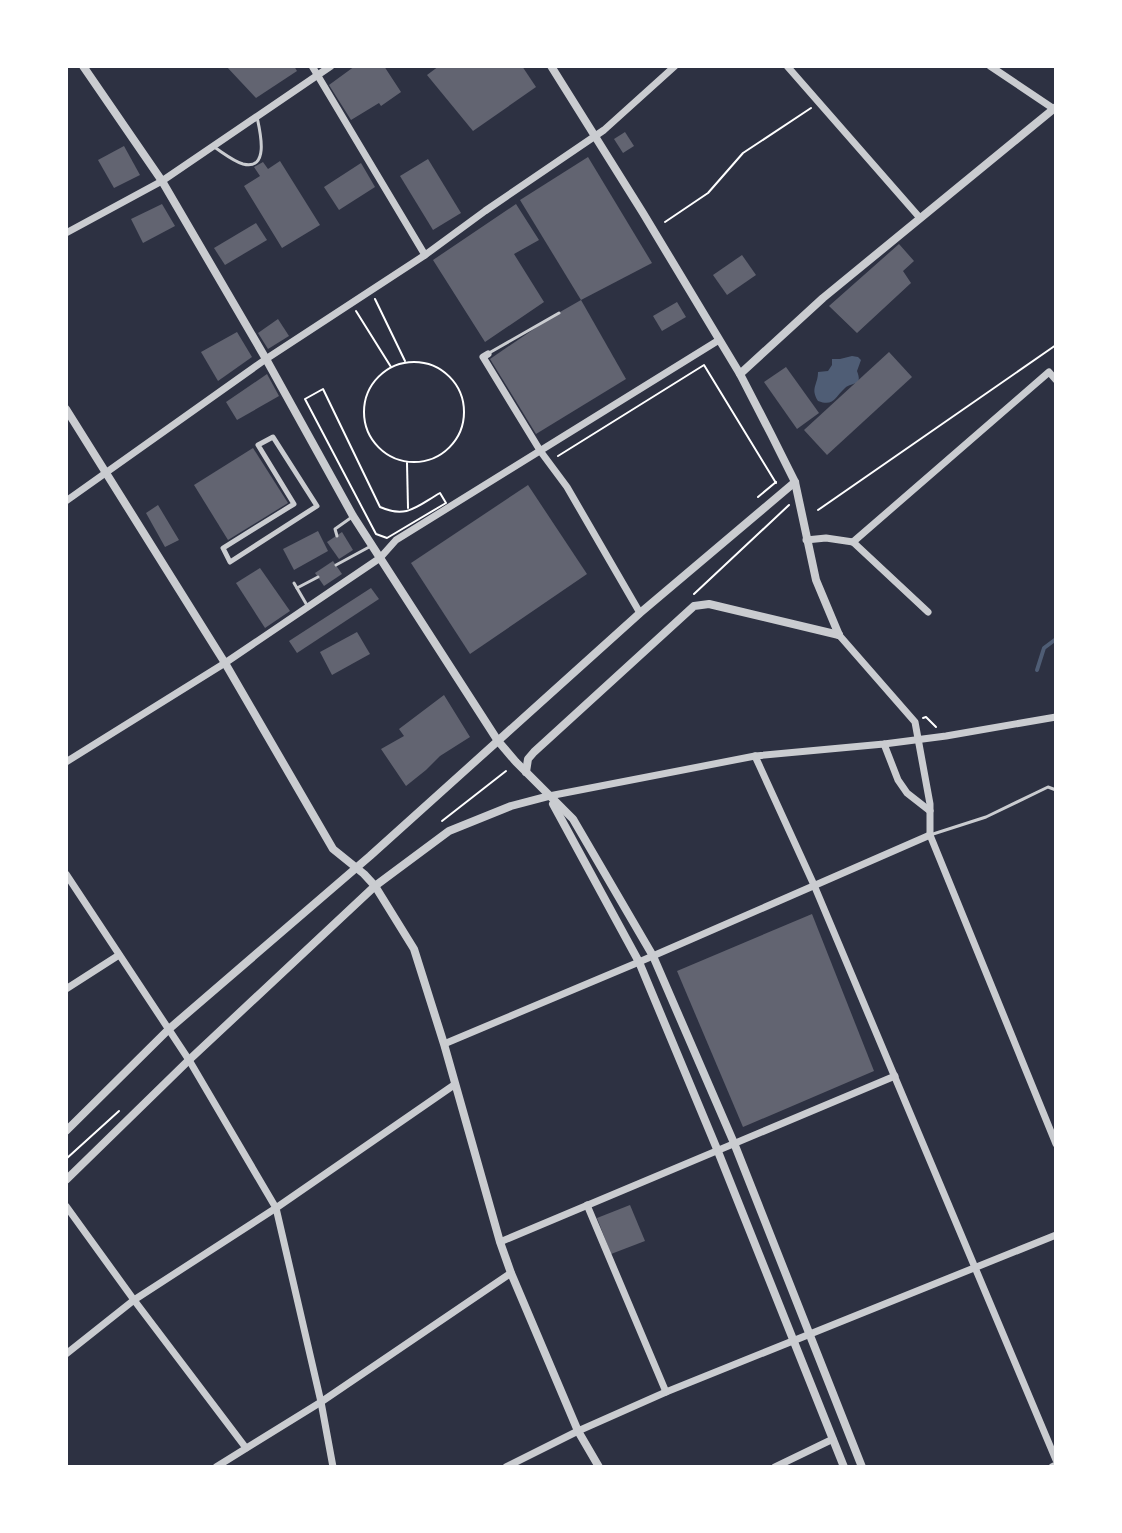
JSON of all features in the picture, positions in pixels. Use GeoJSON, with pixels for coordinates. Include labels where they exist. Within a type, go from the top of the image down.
{"type":"FeatureCollection","features":[{"type":"Feature","properties":{"kind":"street"},"geometry":{"type":"LineString","coordinates":[[83,66],[162,181],[371,546],[498,741],[573,819],[653,956],[734,1143],[862,1467]]}},
{"type":"Feature","properties":{"kind":"street"},"geometry":{"type":"LineString","coordinates":[[312,66],[425,255]]}},
{"type":"Feature","properties":{"kind":"street"},"geometry":{"type":"LineString","coordinates":[[66,233],[162,181],[331,66]]}},
{"type":"Feature","properties":{"kind":"street"},"geometry":{"type":"LineString","coordinates":[[551,66],[740,374],[795,482],[816,580],[839,635],[915,722],[930,811],[930,835],[1056,1144]]}},
{"type":"Feature","properties":{"kind":"street"},"geometry":{"type":"LineString","coordinates":[[66,501],[266,359],[425,255],[609,127],[675,66]]}},
{"type":"Feature","properties":{"kind":"street"},"geometry":{"type":"LineString","coordinates":[[787,66],[920,218]]}},
{"type":"Feature","properties":{"kind":"street"},"geometry":{"type":"LineString","coordinates":[[740,374],[823,298],[1055,108],[990,66]]}},
{"type":"Feature","properties":{"kind":"street"},"geometry":{"type":"LineString","coordinates":[[66,762],[225,663],[380,558],[396,540],[719,340]]}},
{"type":"Feature","properties":{"kind":"street"},"geometry":{"type":"LineString","coordinates":[[488,354],[483,357],[541,452],[567,487],[640,613]]}},
{"type":"Feature","properties":{"kind":"street"},"geometry":{"type":"LineString","coordinates":[[853,542],[1049,372],[1056,380]]}},
{"type":"Feature","properties":{"kind":"street"},"geometry":{"type":"LineString","coordinates":[[66,409],[225,663],[333,849],[375,886],[414,949],[511,1273],[578,1431],[599,1467]]}},
{"type":"Feature","properties":{"kind":"street"},"geometry":{"type":"LineString","coordinates":[[273,437],[317,506],[230,562],[223,548],[294,504],[258,445],[273,437]]}},
{"type":"Feature","properties":{"kind":"street"},"geometry":{"type":"LineString","coordinates":[[66,1131],[169,1029],[640,613],[795,482]]}},
{"type":"Feature","properties":{"kind":"street"},"geometry":{"type":"LineString","coordinates":[[806,540],[826,538],[853,542],[928,612]]}},
{"type":"Feature","properties":{"kind":"street"},"geometry":{"type":"LineString","coordinates":[[526,772],[528,759],[534,752],[694,606],[709,604],[839,635]]}},
{"type":"Feature","properties":{"kind":"street"},"geometry":{"type":"LineString","coordinates":[[66,1180],[375,886],[449,831],[511,806],[549,796],[755,756],[946,736],[1056,717]]}},
{"type":"Feature","properties":{"kind":"street"},"geometry":{"type":"LineString","coordinates":[[884,744],[898,780],[907,793],[930,811]]}},
{"type":"Feature","properties":{"kind":"street"},"geometry":{"type":"LineString","coordinates":[[755,756],[895,1076],[1055,1464]]}},
{"type":"Feature","properties":{"kind":"street"},"geometry":{"type":"LineString","coordinates":[[549,796],[639,962],[844,1467]]}},
{"type":"Feature","properties":{"kind":"street"},"geometry":{"type":"LineString","coordinates":[[444,1044],[930,835]]}},
{"type":"Feature","properties":{"kind":"street"},"geometry":{"type":"LineString","coordinates":[[66,874],[189,1060],[276,1208],[333,1467]]}},
{"type":"Feature","properties":{"kind":"street"},"geometry":{"type":"LineString","coordinates":[[66,989],[119,955]]}},
{"type":"Feature","properties":{"kind":"street"},"geometry":{"type":"LineString","coordinates":[[500,1242],[895,1076]]}},
{"type":"Feature","properties":{"kind":"street"},"geometry":{"type":"LineString","coordinates":[[66,1354],[134,1300],[276,1208],[454,1085]]}},
{"type":"Feature","properties":{"kind":"street"},"geometry":{"type":"LineString","coordinates":[[587,1205],[666,1392]]}},
{"type":"Feature","properties":{"kind":"street"},"geometry":{"type":"LineString","coordinates":[[66,1206],[246,1448]]}},
{"type":"Feature","properties":{"kind":"street"},"geometry":{"type":"LineString","coordinates":[[506,1467],[666,1392],[1056,1235]]}},
{"type":"Feature","properties":{"kind":"street"},"geometry":{"type":"LineString","coordinates":[[216,1467],[321,1402],[511,1273]]}},
{"type":"Feature","properties":{"kind":"street"},"geometry":{"type":"LineString","coordinates":[[775,1467],[833,1439]]}},
{"type":"Feature","properties":{"kind":"lane"},"geometry":{"type":"LineString","coordinates":[[214,147],[243,164],[256,162],[261,154],[257,117]]}},
{"type":"Feature","properties":{"kind":"lane"},"geometry":{"type":"LineString","coordinates":[[488,354],[559,313]]}},
{"type":"Feature","properties":{"kind":"lane"},"geometry":{"type":"LineString","coordinates":[[337,536],[335,529],[353,516]]}},
{"type":"Feature","properties":{"kind":"lane"},"geometry":{"type":"LineString","coordinates":[[336,565],[349,555],[371,546]]}},
{"type":"Feature","properties":{"kind":"lane"},"geometry":{"type":"LineString","coordinates":[[297,588],[318,577]]}},
{"type":"Feature","properties":{"kind":"lane"},"geometry":{"type":"LineString","coordinates":[[294,583],[308,607]]}},
{"type":"Feature","properties":{"kind":"lane"},"geometry":{"type":"LineString","coordinates":[[930,835],[986,817],[1048,787],[1056,790]]}},
{"type":"Feature","properties":{"kind":"path"},"geometry":{"type":"LineString","coordinates":[[665,222],[708,193],[743,153],[812,107]]}},
{"type":"Feature","properties":{"kind":"path"},"geometry":{"type":"LineString","coordinates":[[371,291],[406,363]]}},
{"type":"Feature","properties":{"kind":"path"},"geometry":{"type":"LineString","coordinates":[[352,303],[391,368]]}},
{"type":"Feature","properties":{"kind":"path"},"geometry":{"type":"LineString","coordinates":[[818,510],[1056,345]]}},
{"type":"Feature","properties":{"kind":"path"},"geometry":{"type":"LineString","coordinates":[[406,363],[436,367],[452,380],[462,397],[464,417],[458,436],[445,452],[427,460],[407,462],[382,451],[371,437],[365,420],[365,402],[371,386],[383,372],[406,363]]}},
{"type":"Feature","properties":{"kind":"path"},"geometry":{"type":"LineString","coordinates":[[555,458],[704,365],[776,482],[753,502]]}},
{"type":"Feature","properties":{"kind":"path"},"geometry":{"type":"LineString","coordinates":[[323,389],[380,507],[398,513],[408,511],[440,493],[446,503],[387,538],[376,534],[305,399],[323,389]]}},
{"type":"Feature","properties":{"kind":"path"},"geometry":{"type":"LineString","coordinates":[[407,462],[408,511]]}},
{"type":"Feature","properties":{"kind":"path"},"geometry":{"type":"LineString","coordinates":[[915,722],[926,717],[946,736]]}},
{"type":"Feature","properties":{"kind":"water"},"geometry":{"type":"Polygon","coordinates":[[[852,356],[861,360],[857,371],[858,382],[845,388],[831,402],[818,401],[814,390],[818,372],[828,371],[832,359],[852,356]]]}},
{"type":"Feature","properties":{"kind":"building"},"geometry":{"type":"Polygon","coordinates":[[[226,66],[294,66],[297,71],[256,98],[226,66]]]}},
{"type":"Feature","properties":{"kind":"building"},"geometry":{"type":"Polygon","coordinates":[[[355,66],[384,66],[401,92],[381,106],[379,103],[351,120],[329,85],[355,66]]]}},
{"type":"Feature","properties":{"kind":"building"},"geometry":{"type":"Polygon","coordinates":[[[439,66],[522,66],[536,87],[473,131],[427,75],[439,66]]]}},
{"type":"Feature","properties":{"kind":"building"},"geometry":{"type":"Polygon","coordinates":[[[625,132],[634,146],[623,153],[614,139],[625,132]]]}},
{"type":"Feature","properties":{"kind":"building"},"geometry":{"type":"Polygon","coordinates":[[[124,146],[140,175],[114,188],[98,160],[124,146]]]}},
{"type":"Feature","properties":{"kind":"building"},"geometry":{"type":"Polygon","coordinates":[[[588,157],[652,263],[581,300],[520,200],[588,157]]]}},
{"type":"Feature","properties":{"kind":"building"},"geometry":{"type":"Polygon","coordinates":[[[428,159],[461,213],[433,230],[400,176],[428,159]]]}},
{"type":"Feature","properties":{"kind":"building"},"geometry":{"type":"Polygon","coordinates":[[[280,161],[320,225],[282,248],[244,186],[260,176],[254,167],[263,162],[268,169],[280,161]]]}},
{"type":"Feature","properties":{"kind":"building"},"geometry":{"type":"Polygon","coordinates":[[[361,163],[375,187],[339,210],[324,187],[361,163]]]}},
{"type":"Feature","properties":{"kind":"building"},"geometry":{"type":"Polygon","coordinates":[[[162,204],[175,226],[143,243],[131,219],[162,204]]]}},
{"type":"Feature","properties":{"kind":"building"},"geometry":{"type":"Polygon","coordinates":[[[516,204],[539,240],[514,254],[544,302],[485,342],[433,260],[516,204]]]}},
{"type":"Feature","properties":{"kind":"building"},"geometry":{"type":"Polygon","coordinates":[[[256,223],[267,240],[225,265],[214,248],[256,223]]]}},
{"type":"Feature","properties":{"kind":"building"},"geometry":{"type":"Polygon","coordinates":[[[899,244],[914,261],[903,271],[911,283],[857,333],[829,306],[899,244]]]}},
{"type":"Feature","properties":{"kind":"building"},"geometry":{"type":"Polygon","coordinates":[[[742,255],[756,275],[727,295],[713,275],[742,255]]]}},
{"type":"Feature","properties":{"kind":"building"},"geometry":{"type":"Polygon","coordinates":[[[581,300],[626,379],[536,434],[490,359],[581,300]]]}},
{"type":"Feature","properties":{"kind":"building"},"geometry":{"type":"Polygon","coordinates":[[[677,302],[686,317],[662,331],[653,316],[677,302]]]}},
{"type":"Feature","properties":{"kind":"building"},"geometry":{"type":"Polygon","coordinates":[[[278,319],[289,336],[268,349],[258,333],[278,319]]]}},
{"type":"Feature","properties":{"kind":"building"},"geometry":{"type":"Polygon","coordinates":[[[237,332],[252,357],[218,381],[201,352],[237,332]]]}},
{"type":"Feature","properties":{"kind":"building"},"geometry":{"type":"Polygon","coordinates":[[[889,352],[912,377],[827,455],[804,430],[889,352]]]}},
{"type":"Feature","properties":{"kind":"building"},"geometry":{"type":"Polygon","coordinates":[[[786,367],[819,413],[797,429],[764,382],[786,367]]]}},
{"type":"Feature","properties":{"kind":"building"},"geometry":{"type":"Polygon","coordinates":[[[267,374],[279,396],[237,420],[226,402],[267,374]]]}},
{"type":"Feature","properties":{"kind":"building"},"geometry":{"type":"Polygon","coordinates":[[[253,448],[288,503],[228,540],[194,485],[253,448]]]}},
{"type":"Feature","properties":{"kind":"building"},"geometry":{"type":"Polygon","coordinates":[[[528,485],[587,574],[470,654],[411,563],[528,485]]]}},
{"type":"Feature","properties":{"kind":"building"},"geometry":{"type":"Polygon","coordinates":[[[158,505],[179,540],[165,547],[146,513],[158,505]]]}},
{"type":"Feature","properties":{"kind":"building"},"geometry":{"type":"Polygon","coordinates":[[[318,531],[328,551],[294,570],[283,549],[318,531]]]}},
{"type":"Feature","properties":{"kind":"building"},"geometry":{"type":"Polygon","coordinates":[[[342,532],[353,550],[339,559],[327,542],[342,532]]]}},
{"type":"Feature","properties":{"kind":"building"},"geometry":{"type":"Polygon","coordinates":[[[333,561],[342,574],[324,586],[315,573],[333,561]]]}},
{"type":"Feature","properties":{"kind":"building"},"geometry":{"type":"Polygon","coordinates":[[[260,568],[290,611],[265,628],[236,583],[260,568]]]}},
{"type":"Feature","properties":{"kind":"building"},"geometry":{"type":"Polygon","coordinates":[[[371,588],[379,599],[297,653],[289,641],[371,588]]]}},
{"type":"Feature","properties":{"kind":"building"},"geometry":{"type":"Polygon","coordinates":[[[357,632],[370,654],[332,675],[320,652],[357,632]]]}},
{"type":"Feature","properties":{"kind":"building"},"geometry":{"type":"Polygon","coordinates":[[[444,695],[470,737],[440,756],[406,786],[381,749],[404,736],[399,729],[444,695]]]}},
{"type":"Feature","properties":{"kind":"building"},"geometry":{"type":"Polygon","coordinates":[[[812,914],[874,1071],[743,1127],[677,971],[812,914]]]}},
{"type":"Feature","properties":{"kind":"building"},"geometry":{"type":"Polygon","coordinates":[[[630,1205],[645,1241],[611,1254],[597,1218],[630,1205]]]}},
{"type":"Feature","properties":{"kind":"waterway"},"geometry":{"type":"LineString","coordinates":[[1037,670],[1044,648],[1056,639]]}}]}
